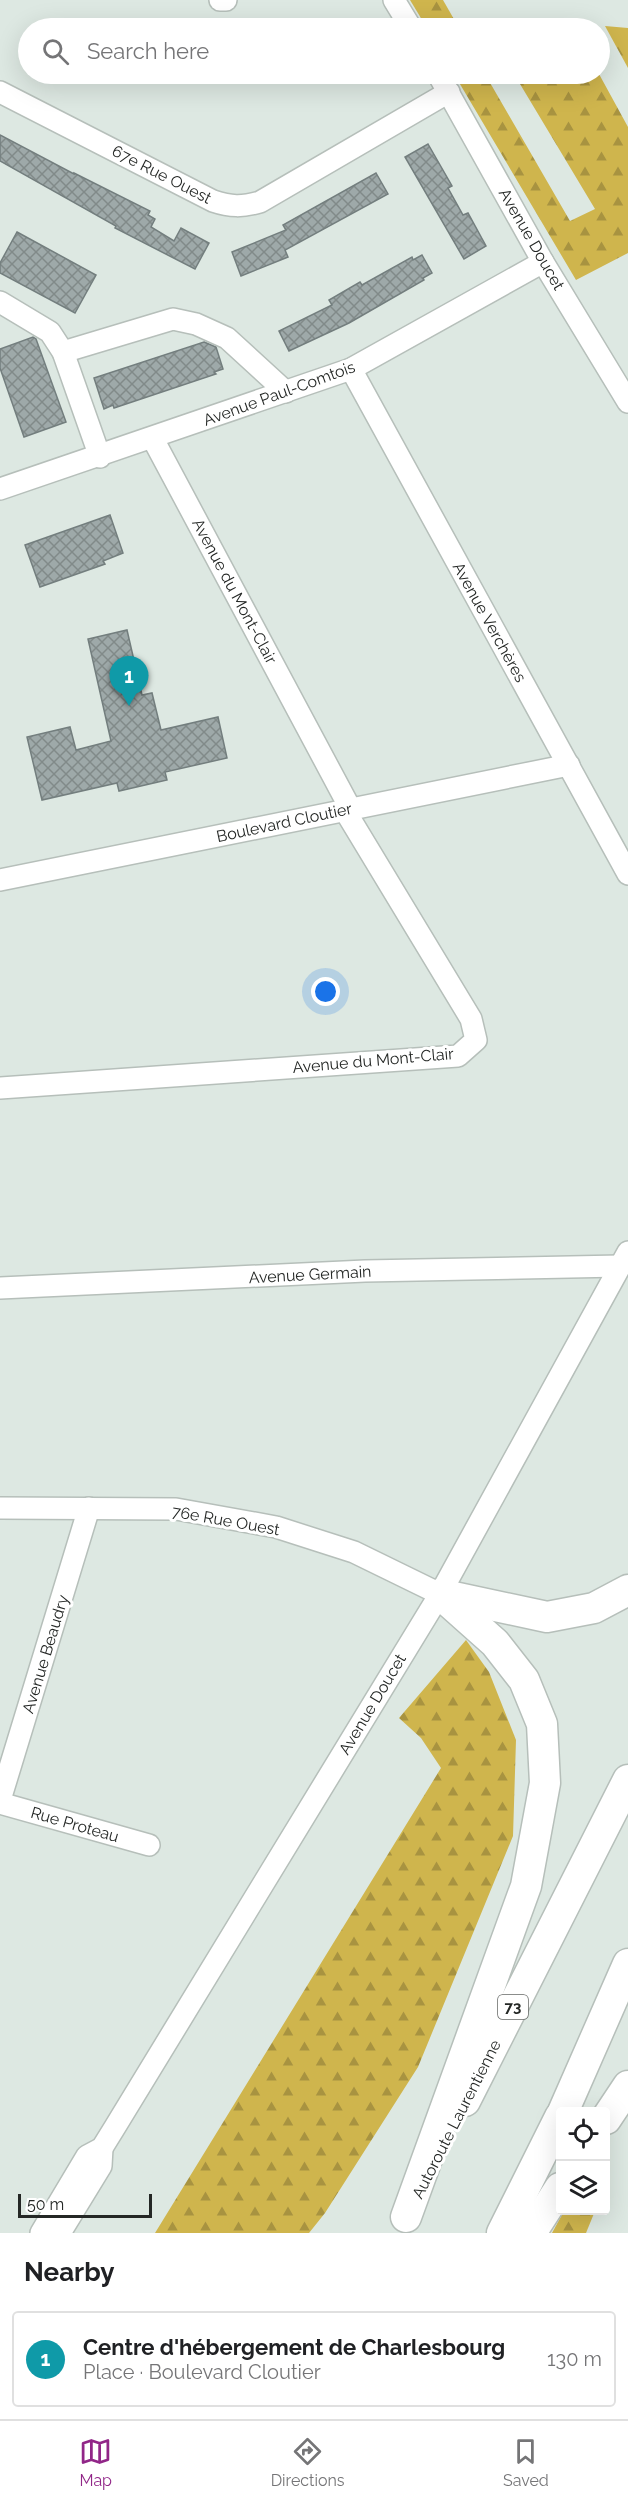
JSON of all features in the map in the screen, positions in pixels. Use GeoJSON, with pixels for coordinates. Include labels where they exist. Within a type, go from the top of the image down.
{"type":"FeatureCollection","features":[{"type":"Feature","properties":{"kind":"highway"},"geometry":{"type":"LineString","coordinates":[[440,1594],[547,1617],[594,1608],[628,1590]]}},
{"type":"Feature","properties":{"kind":"highway"},"geometry":{"type":"LineString","coordinates":[[402,2225],[526,1886],[545,1783],[542,1724],[524,1680],[495,1643],[440,1594]]}},
{"type":"Feature","properties":{"kind":"highway","name":"Autoroute Laurentienne"},"geometry":{"type":"LineString","coordinates":[[402,2225],[628,1780]]}},
{"type":"Feature","properties":{"kind":"highway"},"geometry":{"type":"LineString","coordinates":[[565,2107],[628,1964]]}},
{"type":"Feature","properties":{"kind":"highway"},"geometry":{"type":"LineString","coordinates":[[610,2113],[628,2086]]}},
{"type":"Feature","properties":{"kind":"highway"},"geometry":{"type":"LineString","coordinates":[[502,2233],[556,2127]]}},
{"type":"Feature","properties":{"kind":"highway"},"geometry":{"type":"LineString","coordinates":[[531,2233],[556,2196]]}},
{"type":"Feature","properties":{"kind":"street"},"geometry":{"type":"LineString","coordinates":[[220,0],[226,0]]}},
{"type":"Feature","properties":{"kind":"street"},"geometry":{"type":"LineString","coordinates":[[394,0],[405,18]]}},
{"type":"Feature","properties":{"kind":"street","name":"Avenue Doucet"},"geometry":{"type":"LineString","coordinates":[[444,84],[543,262],[628,402]]}},
{"type":"Feature","properties":{"kind":"street","name":"67e Rue Ouest"},"geometry":{"type":"LineString","coordinates":[[0,92],[213,201],[228,206],[243,207],[260,202],[449,92]]}},
{"type":"Feature","properties":{"kind":"street","name":"Avenue Paul-Comtois"},"geometry":{"type":"LineString","coordinates":[[0,489],[153,439],[351,369],[543,262]]}},
{"type":"Feature","properties":{"kind":"street"},"geometry":{"type":"LineString","coordinates":[[0,302],[50,332],[63,352],[100,457]]}},
{"type":"Feature","properties":{"kind":"street"},"geometry":{"type":"LineString","coordinates":[[63,352],[173,319],[196,324],[227,338],[285,392]]}},
{"type":"Feature","properties":{"kind":"street","name":"Avenue Verchères"},"geometry":{"type":"LineString","coordinates":[[351,369],[628,874]]}},
{"type":"Feature","properties":{"kind":"street","name":"Avenue du Mont-Clair"},"geometry":{"type":"LineString","coordinates":[[0,1088],[458,1056],[476,1040],[471,1019],[347,808],[153,439]]}},
{"type":"Feature","properties":{"kind":"street","name":"Boulevard Cloutier"},"geometry":{"type":"LineString","coordinates":[[0,880],[347,808],[569,765]]}},
{"type":"Feature","properties":{"kind":"street","name":"Avenue Doucet"},"geometry":{"type":"LineString","coordinates":[[60,2233],[101,2166],[102,2148],[440,1594],[624,1259]]}},
{"type":"Feature","properties":{"kind":"street","name":"Avenue Germain"},"geometry":{"type":"LineString","coordinates":[[0,1288],[624,1259]]}},
{"type":"Feature","properties":{"kind":"street","name":"76e Rue Ouest"},"geometry":{"type":"LineString","coordinates":[[0,1508],[176,1509],[276,1527],[354,1552],[440,1594]]}},
{"type":"Feature","properties":{"kind":"street","name":"Avenue Beaudry"},"geometry":{"type":"LineString","coordinates":[[0,1801],[89,1508]]}},
{"type":"Feature","properties":{"kind":"street","name":"Rue Proteau"},"geometry":{"type":"LineString","coordinates":[[0,1801],[149,1845]]}},
{"type":"Feature","properties":{"kind":"street","name":"Avenue Doucet"},"geometry":{"type":"LineString","coordinates":[[41,2233],[87,2156],[102,2148]]}},
{"type":"Feature","properties":{"kind":"green space"},"geometry":{"type":"Polygon","coordinates":[[[410,0],[443,0],[453,18],[421,18],[410,0]]]}},
{"type":"Feature","properties":{"kind":"green space"},"geometry":{"type":"Polygon","coordinates":[[[610,26],[628,28],[628,68],[610,35],[610,26]]]}},
{"type":"Feature","properties":{"kind":"green space"},"geometry":{"type":"Polygon","coordinates":[[[460,84],[491,84],[570,221],[595,209],[520,84],[604,84],[628,127],[628,253],[576,280],[460,84]]]}},
{"type":"Feature","properties":{"kind":"green space"},"geometry":{"type":"Polygon","coordinates":[[[466,1640],[489,1672],[516,1740],[513,1836],[418,2067],[325,2213],[309,2233],[155,2233],[441,1768],[421,1738],[399,1718],[466,1640]]]}},
{"type":"Feature","properties":{"kind":"green space"},"geometry":{"type":"Polygon","coordinates":[[[562,2215],[593,2215],[586,2233],[552,2233],[562,2215]]]}},
{"type":"Feature","properties":{"kind":"building"},"geometry":{"type":"Polygon","coordinates":[[[0,135],[150,211],[148,215],[155,219],[151,227],[174,241],[181,228],[209,243],[195,269],[115,228],[116,226],[0,161],[0,135]]]}},
{"type":"Feature","properties":{"kind":"building"},"geometry":{"type":"Polygon","coordinates":[[[428,144],[452,186],[448,188],[463,215],[468,213],[486,246],[464,259],[405,157],[428,144]]]}},
{"type":"Feature","properties":{"kind":"building"},"geometry":{"type":"Polygon","coordinates":[[[376,173],[388,194],[285,250],[288,257],[241,276],[232,252],[286,230],[283,225],[376,173]]]}},
{"type":"Feature","properties":{"kind":"building"},"geometry":{"type":"Polygon","coordinates":[[[17,232],[96,275],[75,313],[0,273],[0,263],[17,232]]]}},
{"type":"Feature","properties":{"kind":"building"},"geometry":{"type":"Polygon","coordinates":[[[422,255],[432,273],[423,278],[424,280],[349,323],[289,351],[279,331],[332,305],[329,300],[360,282],[362,285],[412,257],[413,260],[422,255]]]}},
{"type":"Feature","properties":{"kind":"building"},"geometry":{"type":"Polygon","coordinates":[[[33,337],[36,339],[66,422],[24,437],[0,368],[0,349],[33,337]]]}},
{"type":"Feature","properties":{"kind":"building"},"geometry":{"type":"Polygon","coordinates":[[[204,342],[216,347],[223,369],[214,372],[216,374],[114,408],[113,405],[104,409],[94,378],[204,342]]]}},
{"type":"Feature","properties":{"kind":"building"},"geometry":{"type":"Polygon","coordinates":[[[110,515],[123,553],[103,561],[105,564],[40,587],[25,545],[110,515]]]}},
{"type":"Feature","properties":{"kind":"building"},"geometry":{"type":"Polygon","coordinates":[[[127,630],[142,695],[152,693],[161,730],[218,717],[227,758],[165,772],[167,780],[119,791],[117,783],[42,800],[27,737],[70,727],[76,750],[111,741],[88,639],[127,630]]]}},
{"type":"Feature","properties":{"kind":"place","name":"Centre d'hébergement de Charlesbourg"},"geometry":{"type":"Point","coordinates":[129,706]}}]}
